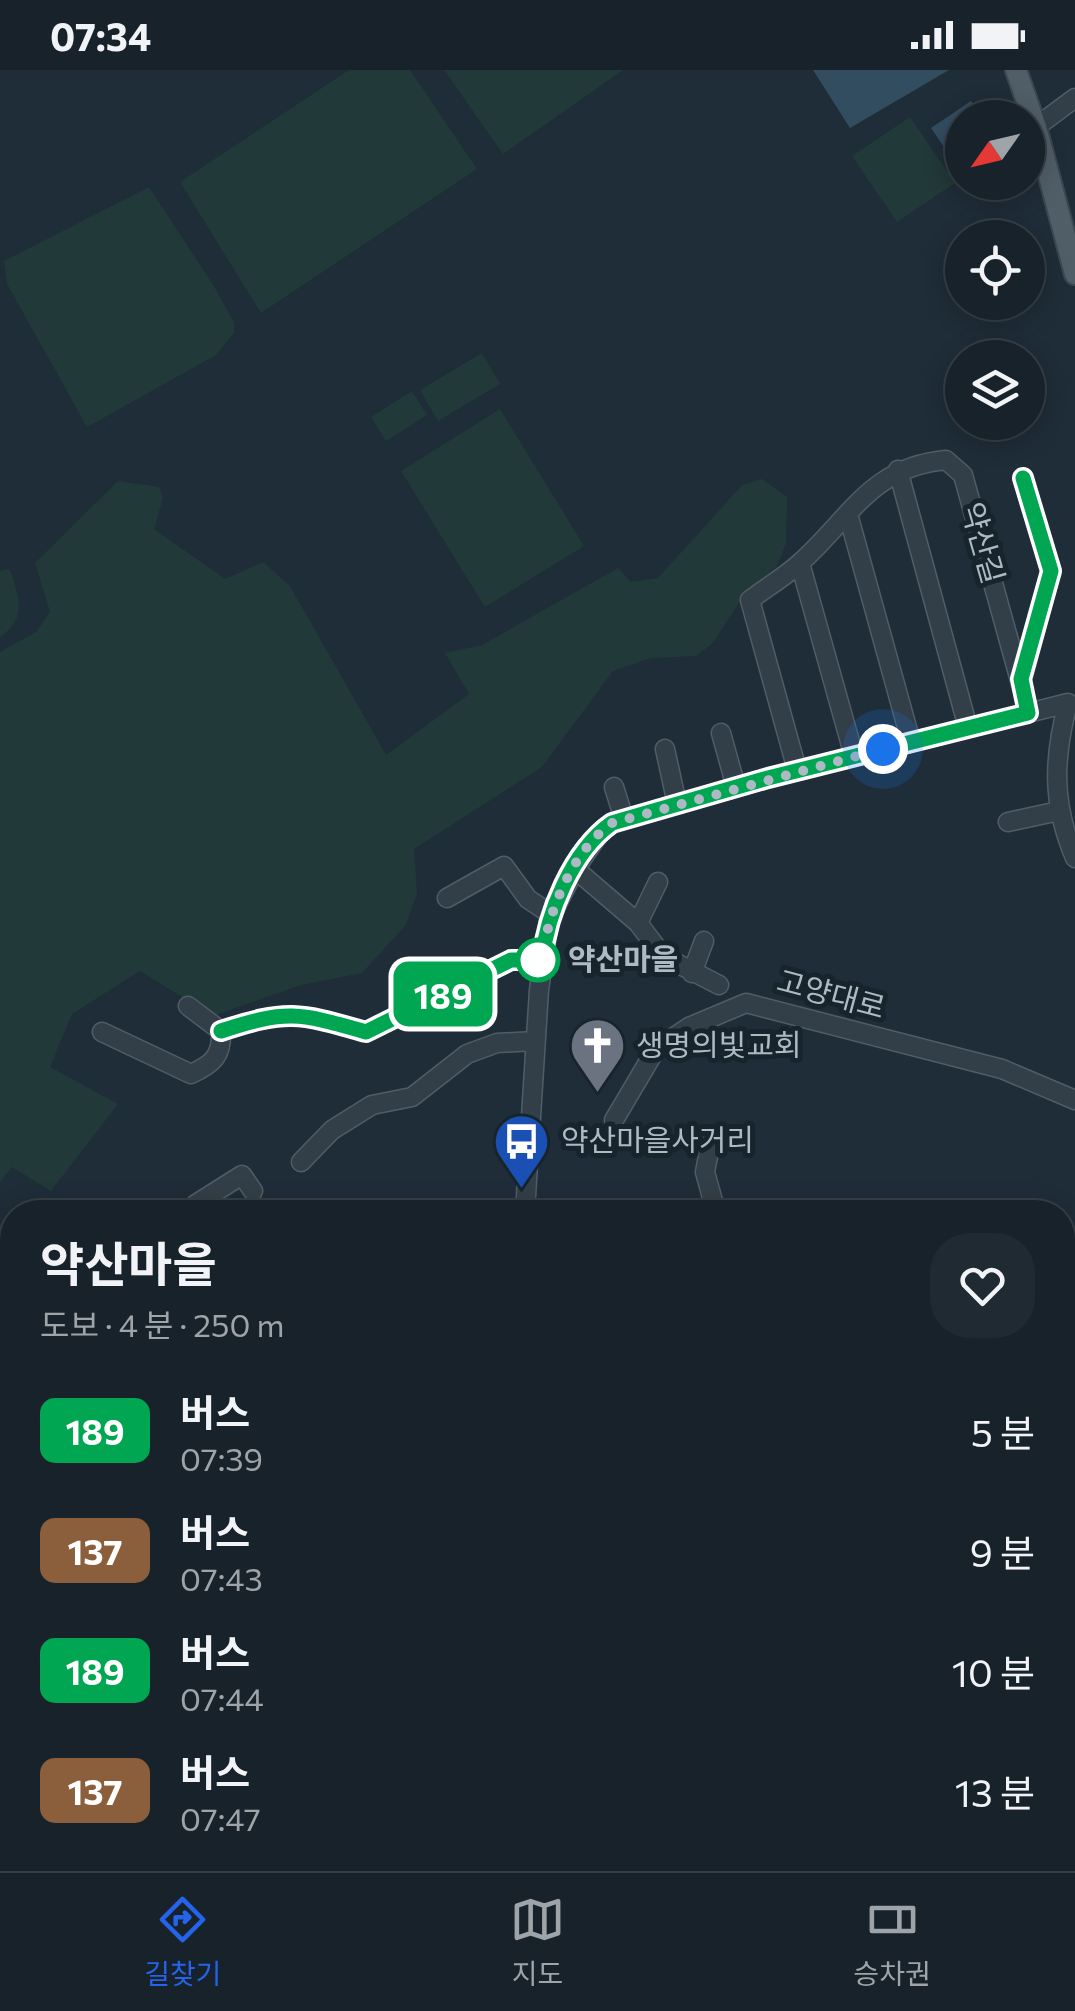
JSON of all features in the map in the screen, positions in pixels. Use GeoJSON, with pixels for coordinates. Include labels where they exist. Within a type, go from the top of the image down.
{"type":"FeatureCollection","features":[{"type":"Feature","properties":{"kind":"main road"},"geometry":{"type":"LineString","coordinates":[[1016,70],[1031,100]]}},
{"type":"Feature","properties":{"kind":"main road"},"geometry":{"type":"LineString","coordinates":[[1028,70],[1036,100]]}},
{"type":"Feature","properties":{"kind":"main road"},"geometry":{"type":"LineString","coordinates":[[1045,132],[1075,219]]}},
{"type":"Feature","properties":{"kind":"main road"},"geometry":{"type":"LineString","coordinates":[[1045,137],[1075,274]]}},
{"type":"Feature","properties":{"kind":"street"},"geometry":{"type":"LineString","coordinates":[[1045,121],[1075,98]]}},
{"type":"Feature","properties":{"kind":"street","name":"약산길"},"geometry":{"type":"LineString","coordinates":[[796,770],[750,600],[800,563],[872,486],[898,470],[946,460],[963,474],[1028,713]]}},
{"type":"Feature","properties":{"kind":"street","name":"약산길"},"geometry":{"type":"LineString","coordinates":[[898,470],[968,728]]}},
{"type":"Feature","properties":{"kind":"street","name":"약산길"},"geometry":{"type":"LineString","coordinates":[[1021,679],[1051,571],[1023,478]]}},
{"type":"Feature","properties":{"kind":"street"},"geometry":{"type":"LineString","coordinates":[[848,514],[911,742]]}},
{"type":"Feature","properties":{"kind":"street"},"geometry":{"type":"LineString","coordinates":[[800,563],[854,756]]}},
{"type":"Feature","properties":{"kind":"street"},"geometry":{"type":"LineString","coordinates":[[1075,684],[1055,755],[1059,811],[1075,858]]}},
{"type":"Feature","properties":{"kind":"street"},"geometry":{"type":"LineString","coordinates":[[526,1200],[542,960],[552,915],[575,869],[599,834],[624,819],[796,770],[1068,703]]}},
{"type":"Feature","properties":{"kind":"street"},"geometry":{"type":"LineString","coordinates":[[721,732],[736,787]]}},
{"type":"Feature","properties":{"kind":"street"},"geometry":{"type":"LineString","coordinates":[[665,750],[677,804]]}},
{"type":"Feature","properties":{"kind":"street"},"geometry":{"type":"LineString","coordinates":[[614,787],[624,819]]}},
{"type":"Feature","properties":{"kind":"street"},"geometry":{"type":"LineString","coordinates":[[1008,822],[1059,811]]}},
{"type":"Feature","properties":{"kind":"street"},"geometry":{"type":"LineString","coordinates":[[447,898],[504,866],[528,900],[552,915]]}},
{"type":"Feature","properties":{"kind":"street"},"geometry":{"type":"LineString","coordinates":[[575,869],[638,923],[662,956],[719,984]]}},
{"type":"Feature","properties":{"kind":"street"},"geometry":{"type":"LineString","coordinates":[[638,923],[658,882]]}},
{"type":"Feature","properties":{"kind":"street"},"geometry":{"type":"LineString","coordinates":[[692,973],[704,941]]}},
{"type":"Feature","properties":{"kind":"street"},"geometry":{"type":"LineString","coordinates":[[221,1031],[274,1014],[311,1017],[366,1032],[511,960],[542,960]]}},
{"type":"Feature","properties":{"kind":"street","name":"고양대로"},"geometry":{"type":"LineString","coordinates":[[614,1120],[656,1048],[689,1027],[746,1003],[1002,1069],[1075,1100]]}},
{"type":"Feature","properties":{"kind":"street"},"geometry":{"type":"LineString","coordinates":[[102,1032],[190,1074],[210,1065],[222,1050],[221,1031],[188,1006]]}},
{"type":"Feature","properties":{"kind":"street"},"geometry":{"type":"LineString","coordinates":[[301,1162],[332,1130],[372,1105],[412,1097],[467,1054],[498,1043],[535,1040]]}},
{"type":"Feature","properties":{"kind":"street"},"geometry":{"type":"LineString","coordinates":[[711,1140],[705,1172],[713,1200]]}},
{"type":"Feature","properties":{"kind":"street"},"geometry":{"type":"LineString","coordinates":[[202,1200],[242,1175],[254,1190]]}},
{"type":"Feature","properties":{"kind":"green space"},"geometry":{"type":"Polygon","coordinates":[[[349,70],[410,70],[477,169],[261,313],[180,182],[349,70]]]}},
{"type":"Feature","properties":{"kind":"green space"},"geometry":{"type":"Polygon","coordinates":[[[444,70],[623,70],[503,154],[444,70]]]}},
{"type":"Feature","properties":{"kind":"green space"},"geometry":{"type":"Polygon","coordinates":[[[910,117],[945,168],[945,190],[897,222],[852,156],[910,117]]]}},
{"type":"Feature","properties":{"kind":"green space"},"geometry":{"type":"Polygon","coordinates":[[[149,187],[212,283],[234,322],[234,333],[216,355],[87,427],[7,284],[4,261],[149,187]]]}},
{"type":"Feature","properties":{"kind":"green space"},"geometry":{"type":"Polygon","coordinates":[[[482,353],[500,384],[438,421],[420,390],[482,353]]]}},
{"type":"Feature","properties":{"kind":"green space"},"geometry":{"type":"Polygon","coordinates":[[[412,391],[427,415],[386,441],[371,417],[412,391]]]}},
{"type":"Feature","properties":{"kind":"green space"},"geometry":{"type":"Polygon","coordinates":[[[500,409],[584,546],[485,607],[401,471],[500,409]]]}},
{"type":"Feature","properties":{"kind":"green space"},"geometry":{"type":"Polygon","coordinates":[[[762,479],[787,497],[786,544],[777,566],[745,594],[712,644],[696,656],[651,658],[613,671],[542,767],[414,849],[417,894],[405,926],[362,973],[301,985],[213,1016],[140,971],[72,1014],[50,1067],[118,1104],[51,1191],[12,1167],[0,1182],[0,652],[36,632],[50,612],[35,563],[118,481],[159,487],[163,498],[154,529],[225,579],[263,562],[290,586],[386,755],[469,694],[445,653],[482,645],[618,568],[631,582],[658,578],[742,485],[762,479]]]}},
{"type":"Feature","properties":{"kind":"green space"},"geometry":{"type":"Polygon","coordinates":[[[10,569],[18,615],[0,637],[0,571],[10,569]]]}},
{"type":"Feature","properties":{"kind":"water"},"geometry":{"type":"Polygon","coordinates":[[[813,70],[949,70],[850,128],[813,70]]]}},
{"type":"Feature","properties":{"kind":"water"},"geometry":{"type":"Polygon","coordinates":[[[945,119],[945,149],[931,128],[945,119]]]}},
{"type":"Feature","properties":{"kind":"bus line","name":"189"},"geometry":{"type":"LineString","coordinates":[[221,1031],[274,1014],[311,1017],[366,1032],[511,960],[542,960],[549,920],[564,886],[599,834],[612,823],[768,778],[1028,713],[1021,679],[1036,637],[1051,571],[1023,478]]}},
{"type":"Feature","properties":{"kind":"place","name":"약산마을"},"geometry":{"type":"Point","coordinates":[538,960]}},
{"type":"Feature","properties":{"kind":"place","name":"생명의빛교회"},"geometry":{"type":"Point","coordinates":[597,1095]}},
{"type":"Feature","properties":{"kind":"place","name":"약산마을사거리"},"geometry":{"type":"Point","coordinates":[522,1190]}},
{"type":"Feature","properties":{"kind":"route"},"geometry":{"type":"LineString","coordinates":[[538,960],[542,960],[549,920],[564,886],[599,834],[612,823],[883,749]]}}]}
